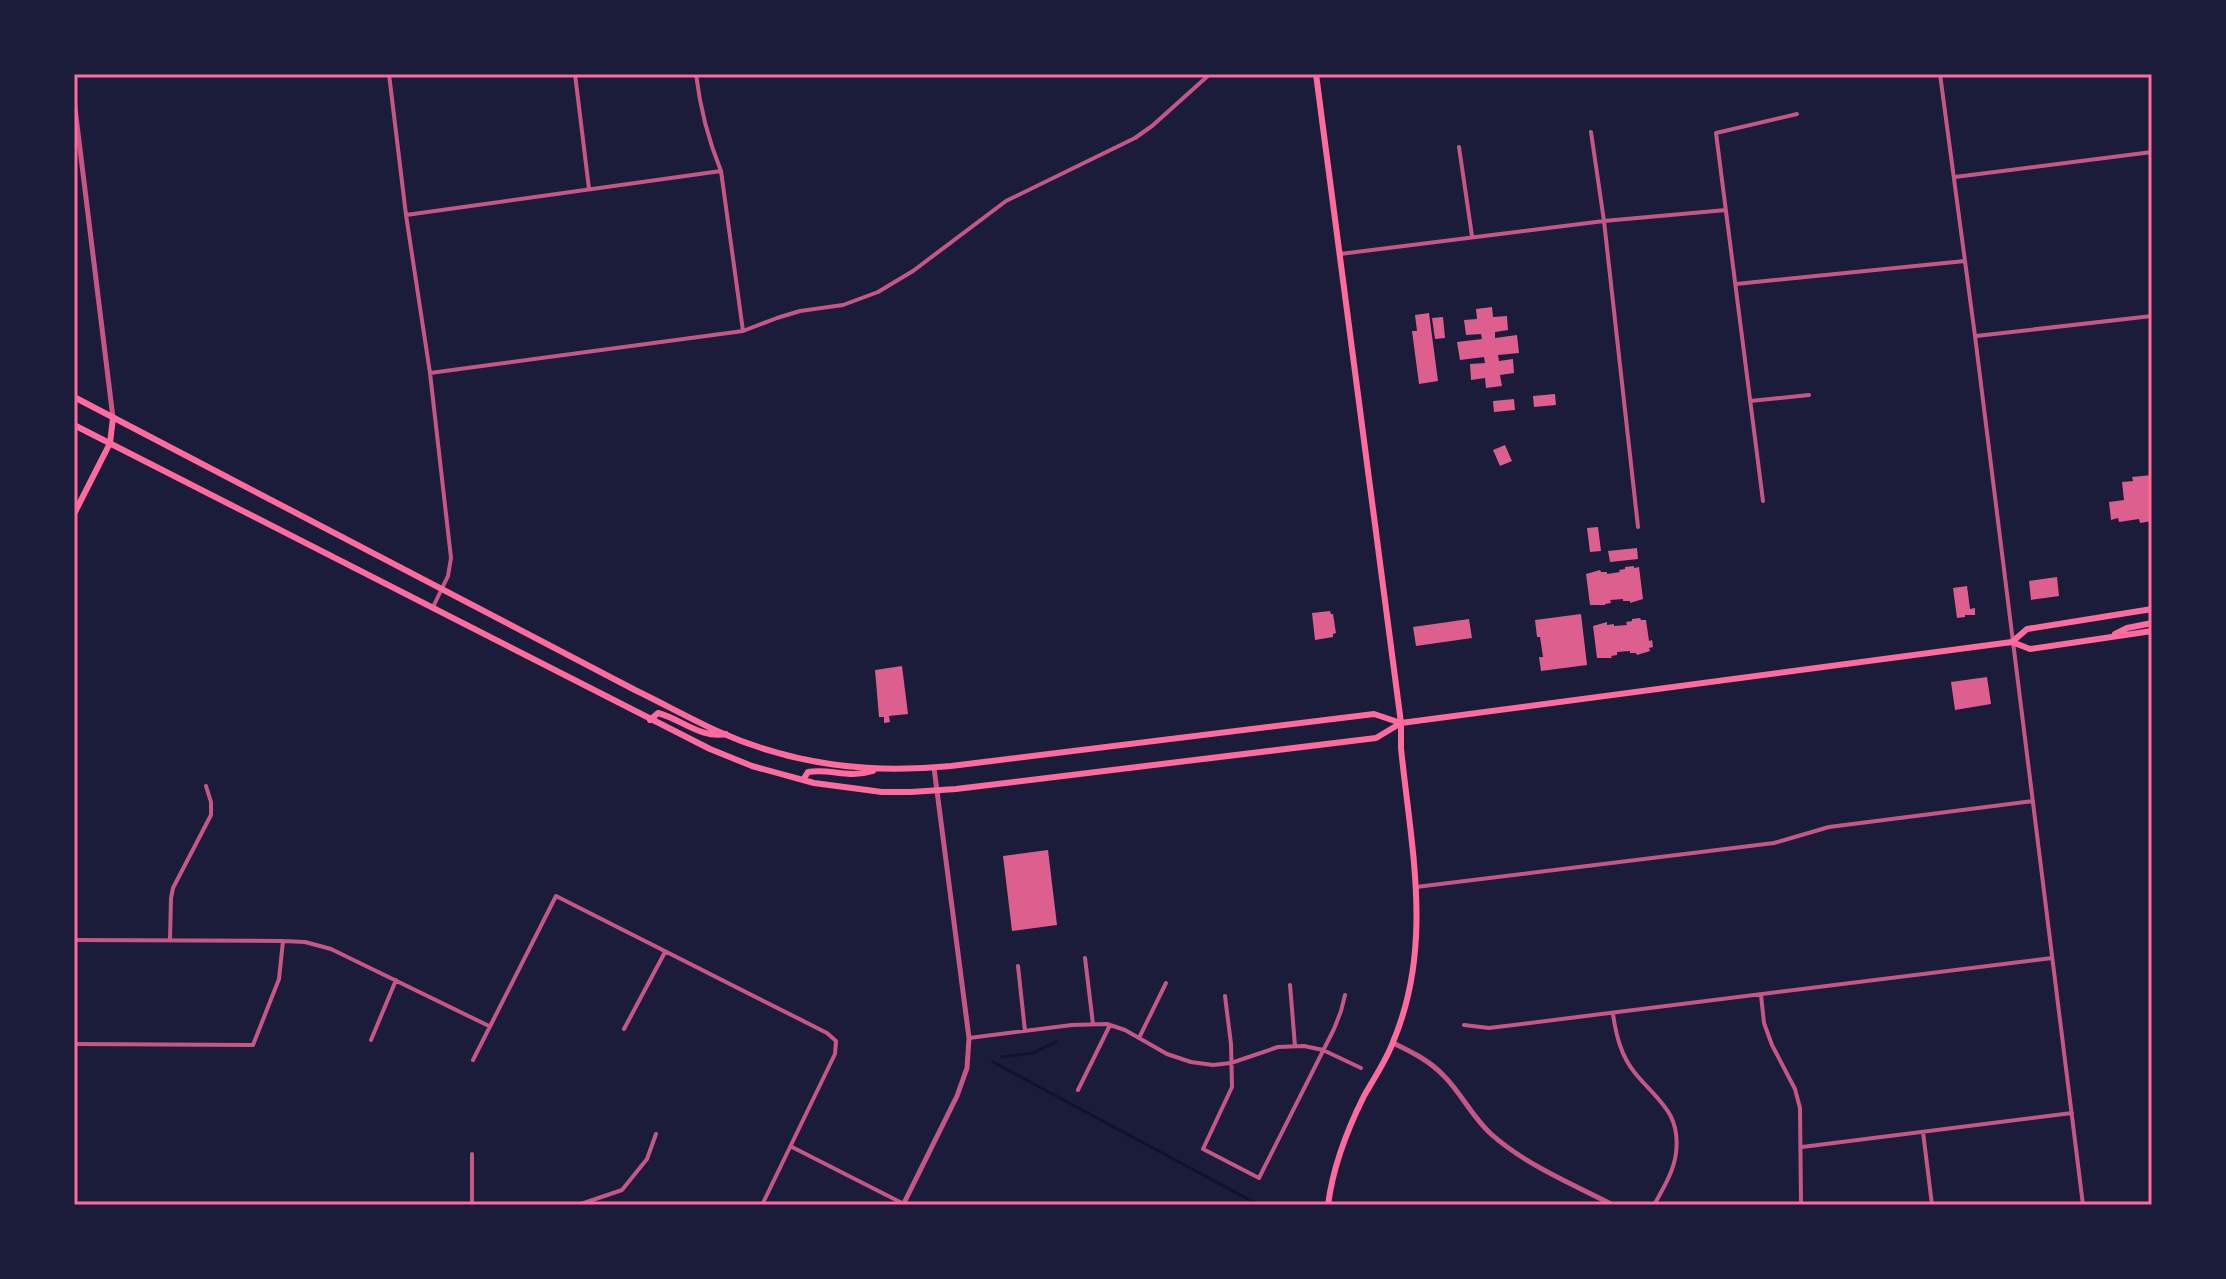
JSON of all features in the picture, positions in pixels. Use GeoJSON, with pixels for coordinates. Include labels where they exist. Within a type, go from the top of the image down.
{"type":"FeatureCollection","features":[{"type":"Feature","properties":{"kind":"main road"},"geometry":{"type":"LineString","coordinates":[[1316,74],[1401,723],[1418,918],[1408,998],[1393,1043],[1341,1148],[1328,1205]]}},
{"type":"Feature","properties":{"kind":"main road"},"geometry":{"type":"LineString","coordinates":[[74,397],[635,690],[726,734],[792,757],[876,769],[934,768],[1376,714],[1401,723]]}},
{"type":"Feature","properties":{"kind":"main road"},"geometry":{"type":"LineString","coordinates":[[74,514],[110,443],[113,418]]}},
{"type":"Feature","properties":{"kind":"main road"},"geometry":{"type":"LineString","coordinates":[[74,425],[729,758],[803,780],[882,792],[936,791],[1379,738],[1401,723],[2012,642],[2030,649],[2152,631]]}},
{"type":"Feature","properties":{"kind":"main road"},"geometry":{"type":"LineString","coordinates":[[2012,642],[2027,629],[2152,609]]}},
{"type":"Feature","properties":{"kind":"main road"},"geometry":{"type":"LineString","coordinates":[[2108,638],[2127,628],[2152,623]]}},
{"type":"Feature","properties":{"kind":"main road"},"geometry":{"type":"LineString","coordinates":[[650,720],[658,713],[706,734],[726,734]]}},
{"type":"Feature","properties":{"kind":"main road"},"geometry":{"type":"LineString","coordinates":[[803,780],[808,772],[858,776],[876,769]]}},
{"type":"Feature","properties":{"kind":"street"},"geometry":{"type":"LineString","coordinates":[[389,74],[430,373],[451,558],[449,571],[433,607]]}},
{"type":"Feature","properties":{"kind":"street"},"geometry":{"type":"LineString","coordinates":[[575,74],[589,189]]}},
{"type":"Feature","properties":{"kind":"street"},"geometry":{"type":"LineString","coordinates":[[696,74],[703,119],[721,171],[743,331]]}},
{"type":"Feature","properties":{"kind":"street"},"geometry":{"type":"LineString","coordinates":[[430,373],[743,331],[800,311],[843,305],[878,292],[913,271],[1006,201],[1135,138],[1210,74]]}},
{"type":"Feature","properties":{"kind":"street"},"geometry":{"type":"LineString","coordinates":[[1940,74],[2083,1205]]}},
{"type":"Feature","properties":{"kind":"street"},"geometry":{"type":"LineString","coordinates":[[74,100],[113,418]]}},
{"type":"Feature","properties":{"kind":"street"},"geometry":{"type":"LineString","coordinates":[[1763,501],[1716,133],[1797,114]]}},
{"type":"Feature","properties":{"kind":"street"},"geometry":{"type":"LineString","coordinates":[[1591,132],[1638,527]]}},
{"type":"Feature","properties":{"kind":"street"},"geometry":{"type":"LineString","coordinates":[[1459,147],[1472,236]]}},
{"type":"Feature","properties":{"kind":"street"},"geometry":{"type":"LineString","coordinates":[[1955,177],[2152,152]]}},
{"type":"Feature","properties":{"kind":"street"},"geometry":{"type":"LineString","coordinates":[[406,215],[721,171]]}},
{"type":"Feature","properties":{"kind":"street"},"geometry":{"type":"LineString","coordinates":[[1340,254],[1472,236],[1726,210]]}},
{"type":"Feature","properties":{"kind":"street"},"geometry":{"type":"LineString","coordinates":[[1735,284],[1965,261]]}},
{"type":"Feature","properties":{"kind":"street"},"geometry":{"type":"LineString","coordinates":[[1975,336],[2152,316]]}},
{"type":"Feature","properties":{"kind":"street"},"geometry":{"type":"LineString","coordinates":[[1750,401],[1809,395]]}},
{"type":"Feature","properties":{"kind":"street"},"geometry":{"type":"LineString","coordinates":[[791,1147],[903,1204],[957,1096],[967,1068],[969,1038],[934,768]]}},
{"type":"Feature","properties":{"kind":"street"},"geometry":{"type":"LineString","coordinates":[[170,939],[173,888],[211,815],[206,786]]}},
{"type":"Feature","properties":{"kind":"street"},"geometry":{"type":"LineString","coordinates":[[1416,887],[1774,843],[1829,827],[2033,801]]}},
{"type":"Feature","properties":{"kind":"street"},"geometry":{"type":"LineString","coordinates":[[473,1060],[556,896],[827,1033],[836,1041],[835,1054],[762,1205]]}},
{"type":"Feature","properties":{"kind":"street"},"geometry":{"type":"LineString","coordinates":[[74,940],[305,942],[331,949],[489,1026]]}},
{"type":"Feature","properties":{"kind":"street"},"geometry":{"type":"LineString","coordinates":[[74,1044],[253,1045],[279,979],[283,941]]}},
{"type":"Feature","properties":{"kind":"street"},"geometry":{"type":"LineString","coordinates":[[624,1029],[665,952]]}},
{"type":"Feature","properties":{"kind":"street"},"geometry":{"type":"LineString","coordinates":[[1085,958],[1093,1024]]}},
{"type":"Feature","properties":{"kind":"street"},"geometry":{"type":"LineString","coordinates":[[1464,1025],[1489,1028],[1613,1014],[2052,958]]}},
{"type":"Feature","properties":{"kind":"street"},"geometry":{"type":"LineString","coordinates":[[1018,966],[1025,1031]]}},
{"type":"Feature","properties":{"kind":"street"},"geometry":{"type":"LineString","coordinates":[[371,1040],[396,980]]}},
{"type":"Feature","properties":{"kind":"street"},"geometry":{"type":"LineString","coordinates":[[1139,1038],[1166,983]]}},
{"type":"Feature","properties":{"kind":"street"},"geometry":{"type":"LineString","coordinates":[[1290,985],[1295,1046]]}},
{"type":"Feature","properties":{"kind":"street"},"geometry":{"type":"LineString","coordinates":[[1225,996],[1232,1087],[1203,1149],[1259,1178],[1323,1050],[1345,995]]}},
{"type":"Feature","properties":{"kind":"street"},"geometry":{"type":"LineString","coordinates":[[1761,995],[1764,1023],[1795,1089],[1800,1108],[1801,1205]]}},
{"type":"Feature","properties":{"kind":"street"},"geometry":{"type":"LineString","coordinates":[[1613,1014],[1616,1037],[1634,1072],[1660,1098],[1675,1122],[1676,1155],[1654,1205]]}},
{"type":"Feature","properties":{"kind":"street"},"geometry":{"type":"LineString","coordinates":[[969,1038],[1093,1024],[1110,1025],[1167,1054],[1191,1062],[1213,1065],[1231,1063],[1278,1047],[1295,1046],[1323,1050],[1361,1068]]}},
{"type":"Feature","properties":{"kind":"street"},"geometry":{"type":"LineString","coordinates":[[1078,1090],[1110,1025]]}},
{"type":"Feature","properties":{"kind":"street"},"geometry":{"type":"LineString","coordinates":[[1393,1043],[1426,1060],[1444,1076],[1488,1131],[1508,1148],[1613,1205]]}},
{"type":"Feature","properties":{"kind":"street"},"geometry":{"type":"LineString","coordinates":[[1802,1147],[2072,1113]]}},
{"type":"Feature","properties":{"kind":"street"},"geometry":{"type":"LineString","coordinates":[[1923,1132],[1932,1205]]}},
{"type":"Feature","properties":{"kind":"street"},"geometry":{"type":"LineString","coordinates":[[578,1205],[622,1190],[647,1159],[656,1134]]}},
{"type":"Feature","properties":{"kind":"street"},"geometry":{"type":"LineString","coordinates":[[472,1154],[472,1205]]}},
{"type":"Feature","properties":{"kind":"building"},"geometry":{"type":"Polygon","coordinates":[[[1492,307],[1493,317],[1507,316],[1508,330],[1495,332],[1495,338],[1517,335],[1519,353],[1498,355],[1499,361],[1513,359],[1514,373],[1500,375],[1502,386],[1486,388],[1485,378],[1471,380],[1470,364],[1485,363],[1484,357],[1460,360],[1457,342],[1482,339],[1481,334],[1466,335],[1464,320],[1477,319],[1476,309],[1492,307]]]}},
{"type":"Feature","properties":{"kind":"building"},"geometry":{"type":"Polygon","coordinates":[[[1429,313],[1438,381],[1419,384],[1412,331],[1417,331],[1415,315],[1429,313]]]}},
{"type":"Feature","properties":{"kind":"building"},"geometry":{"type":"Polygon","coordinates":[[[1443,317],[1445,338],[1435,339],[1432,318],[1443,317]]]}},
{"type":"Feature","properties":{"kind":"building"},"geometry":{"type":"Polygon","coordinates":[[[1555,394],[1556,405],[1534,407],[1533,396],[1555,394]]]}},
{"type":"Feature","properties":{"kind":"building"},"geometry":{"type":"Polygon","coordinates":[[[1514,399],[1515,410],[1494,412],[1493,401],[1514,399]]]}},
{"type":"Feature","properties":{"kind":"building"},"geometry":{"type":"Polygon","coordinates":[[[1505,445],[1512,461],[1500,466],[1493,450],[1505,445]]]}},
{"type":"Feature","properties":{"kind":"building"},"geometry":{"type":"Polygon","coordinates":[[[2152,475],[2152,521],[2111,520],[2109,502],[2124,500],[2122,482],[2133,481],[2132,477],[2152,475]]]}},
{"type":"Feature","properties":{"kind":"building"},"geometry":{"type":"Polygon","coordinates":[[[1598,527],[1601,551],[1590,552],[1587,528],[1598,527]]]}},
{"type":"Feature","properties":{"kind":"building"},"geometry":{"type":"Polygon","coordinates":[[[1637,548],[1638,559],[1610,562],[1608,551],[1637,548]]]}},
{"type":"Feature","properties":{"kind":"building"},"geometry":{"type":"Polygon","coordinates":[[[1625,567],[1639,567],[1643,599],[1630,603],[1623,599],[1610,600],[1611,603],[1605,605],[1590,605],[1586,574],[1600,570],[1607,574],[1620,572],[1625,567]]]}},
{"type":"Feature","properties":{"kind":"building"},"geometry":{"type":"Polygon","coordinates":[[[2057,577],[2059,596],[2031,600],[2029,581],[2057,577]]]}},
{"type":"Feature","properties":{"kind":"building"},"geometry":{"type":"Polygon","coordinates":[[[1967,586],[1970,609],[1975,608],[1975,615],[1957,618],[1953,588],[1967,586]]]}},
{"type":"Feature","properties":{"kind":"building"},"geometry":{"type":"Polygon","coordinates":[[[1330,611],[1336,633],[1333,637],[1315,640],[1312,613],[1330,611]]]}},
{"type":"Feature","properties":{"kind":"building"},"geometry":{"type":"Polygon","coordinates":[[[1581,614],[1587,665],[1541,671],[1539,657],[1543,657],[1535,620],[1581,614]]]}},
{"type":"Feature","properties":{"kind":"building"},"geometry":{"type":"Polygon","coordinates":[[[1640,618],[1646,620],[1653,647],[1649,648],[1650,651],[1637,655],[1630,651],[1617,652],[1612,658],[1597,658],[1593,626],[1607,622],[1607,625],[1627,625],[1626,622],[1640,618]]]}},
{"type":"Feature","properties":{"kind":"building"},"geometry":{"type":"Polygon","coordinates":[[[1469,619],[1472,638],[1416,646],[1413,627],[1469,619]]]}},
{"type":"Feature","properties":{"kind":"building"},"geometry":{"type":"Polygon","coordinates":[[[902,666],[908,714],[889,716],[890,722],[884,723],[884,717],[879,717],[875,670],[902,666]]]}},
{"type":"Feature","properties":{"kind":"building"},"geometry":{"type":"Polygon","coordinates":[[[1987,677],[1991,704],[1955,710],[1951,682],[1987,677]]]}},
{"type":"Feature","properties":{"kind":"building"},"geometry":{"type":"Polygon","coordinates":[[[1048,850],[1057,925],[1012,931],[1003,856],[1048,850]]]}},
{"type":"Feature","properties":{"kind":"waterway"},"geometry":{"type":"LineString","coordinates":[[1002,1057],[1033,1053],[1056,1042]]}},
{"type":"Feature","properties":{"kind":"waterway"},"geometry":{"type":"LineString","coordinates":[[993,1062],[1259,1205]]}}]}
